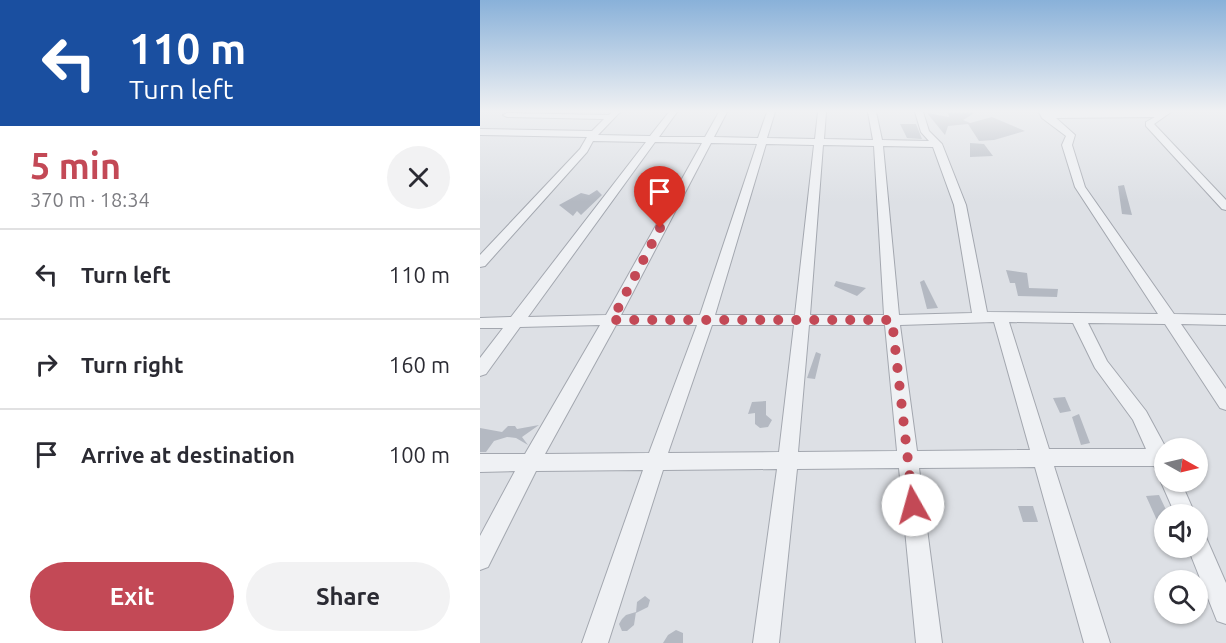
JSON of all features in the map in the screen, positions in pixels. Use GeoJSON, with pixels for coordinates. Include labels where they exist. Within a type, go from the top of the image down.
{"type":"FeatureCollection","features":[{"type":"Feature","properties":{"kind":"street"},"geometry":{"type":"LineString","coordinates":[[480,263],[584,150],[589,142]]}},
{"type":"Feature","properties":{"kind":"street"},"geometry":{"type":"LineString","coordinates":[[480,370],[650,142]]}},
{"type":"Feature","properties":{"kind":"street"},"geometry":{"type":"LineString","coordinates":[[480,559],[531,461],[612,320],[707,142]]}},
{"type":"Feature","properties":{"kind":"street"},"geometry":{"type":"LineString","coordinates":[[595,643],[706,320],[762,142]]}},
{"type":"Feature","properties":{"kind":"street"},"geometry":{"type":"LineString","coordinates":[[766,643],[788,459],[819,142]]}},
{"type":"Feature","properties":{"kind":"street"},"geometry":{"type":"LineString","coordinates":[[878,142],[937,144],[960,205],[990,317],[1042,458],[1097,643]]}},
{"type":"Feature","properties":{"kind":"street"},"geometry":{"type":"LineString","coordinates":[[878,142],[892,320],[929,643]]}},
{"type":"Feature","properties":{"kind":"street"},"geometry":{"type":"LineString","coordinates":[[1068,142],[1067,145],[1080,187],[1226,403]]}},
{"type":"Feature","properties":{"kind":"street"},"geometry":{"type":"LineString","coordinates":[[1166,142],[1226,207]]}},
{"type":"Feature","properties":{"kind":"street"},"geometry":{"type":"LineString","coordinates":[[480,323],[612,320],[892,320],[990,317],[1226,320]]}},
{"type":"Feature","properties":{"kind":"street"},"geometry":{"type":"LineString","coordinates":[[1078,318],[1101,364],[1140,416],[1154,445]]}},
{"type":"Feature","properties":{"kind":"street"},"geometry":{"type":"LineString","coordinates":[[480,463],[1042,458],[1154,461]]}},
{"type":"Feature","properties":{"kind":"street"},"geometry":{"type":"LineString","coordinates":[[1203,558],[1226,612]]}},
{"type":"Feature","properties":{"kind":"building"},"geometry":{"type":"Polygon","coordinates":[[[970,143],[984,144],[993,156],[970,157],[970,143]]]}},
{"type":"Feature","properties":{"kind":"building"},"geometry":{"type":"Polygon","coordinates":[[[1124,185],[1132,215],[1122,214],[1118,186],[1124,185]]]}},
{"type":"Feature","properties":{"kind":"building"},"geometry":{"type":"Polygon","coordinates":[[[597,190],[602,195],[581,215],[577,211],[573,216],[559,205],[581,193],[589,195],[597,190]]]}},
{"type":"Feature","properties":{"kind":"building"},"geometry":{"type":"Polygon","coordinates":[[[1006,270],[1027,273],[1029,288],[1058,289],[1057,297],[1018,296],[1015,283],[1010,283],[1006,270]]]}},
{"type":"Feature","properties":{"kind":"building"},"geometry":{"type":"Polygon","coordinates":[[[924,280],[938,308],[927,309],[920,282],[924,280]]]}},
{"type":"Feature","properties":{"kind":"building"},"geometry":{"type":"Polygon","coordinates":[[[836,281],[866,288],[857,296],[834,286],[836,281]]]}},
{"type":"Feature","properties":{"kind":"building"},"geometry":{"type":"Polygon","coordinates":[[[816,352],[821,354],[815,379],[807,378],[816,352]]]}},
{"type":"Feature","properties":{"kind":"building"},"geometry":{"type":"Polygon","coordinates":[[[1065,397],[1071,411],[1060,413],[1053,398],[1065,397]]]}},
{"type":"Feature","properties":{"kind":"building"},"geometry":{"type":"Polygon","coordinates":[[[766,401],[766,415],[772,420],[768,427],[760,428],[755,424],[755,413],[748,414],[752,402],[766,401]]]}},
{"type":"Feature","properties":{"kind":"building"},"geometry":{"type":"Polygon","coordinates":[[[1079,414],[1090,443],[1081,445],[1072,417],[1079,414]]]}},
{"type":"Feature","properties":{"kind":"building"},"geometry":{"type":"Polygon","coordinates":[[[539,425],[522,437],[528,445],[516,438],[507,437],[494,441],[486,452],[480,452],[480,428],[502,432],[508,426],[515,426],[517,429],[539,425]]]}},
{"type":"Feature","properties":{"kind":"building"},"geometry":{"type":"Polygon","coordinates":[[[1159,495],[1163,504],[1154,504],[1154,514],[1146,496],[1159,495]]]}},
{"type":"Feature","properties":{"kind":"building"},"geometry":{"type":"Polygon","coordinates":[[[1018,506],[1033,506],[1038,522],[1023,522],[1018,506]]]}},
{"type":"Feature","properties":{"kind":"building"},"geometry":{"type":"Polygon","coordinates":[[[645,596],[650,600],[648,607],[636,613],[637,602],[645,596]]]}},
{"type":"Feature","properties":{"kind":"building"},"geometry":{"type":"Polygon","coordinates":[[[636,612],[634,625],[627,631],[622,631],[619,624],[622,619],[636,612]]]}},
{"type":"Feature","properties":{"kind":"building"},"geometry":{"type":"Polygon","coordinates":[[[676,630],[683,633],[683,643],[663,643],[668,635],[676,630]]]}},
{"type":"Feature","properties":{"kind":"route"},"geometry":{"type":"LineString","coordinates":[[660,228],[612,320],[892,320],[913,505]]}}]}
